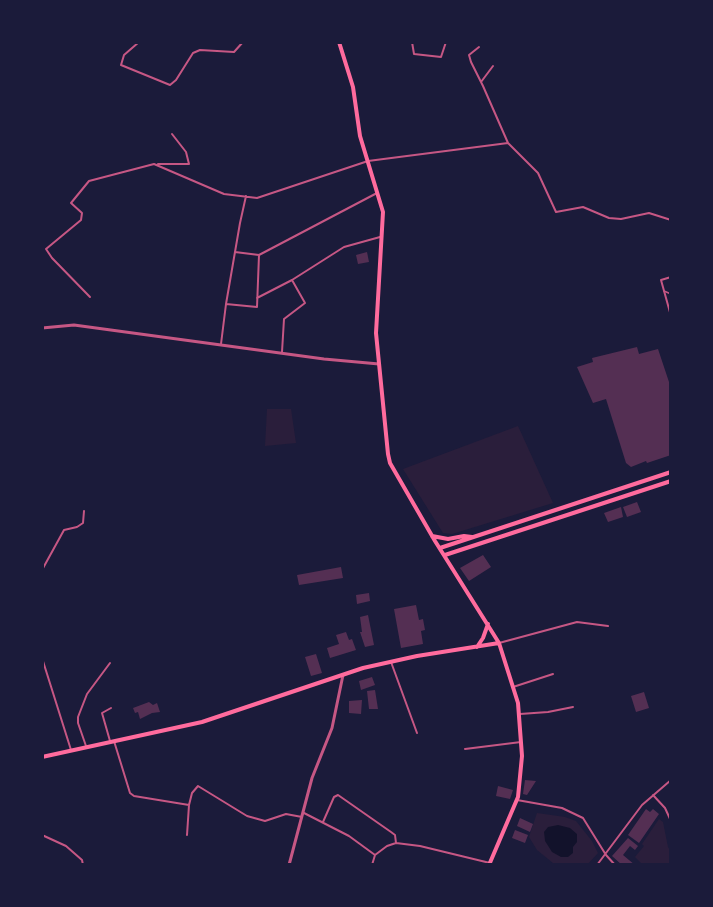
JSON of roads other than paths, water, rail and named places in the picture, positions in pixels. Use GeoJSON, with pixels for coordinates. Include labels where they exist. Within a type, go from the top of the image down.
{"type":"FeatureCollection","features":[{"type":"Feature","properties":{"kind":"main road"},"geometry":{"type":"LineString","coordinates":[[339,42],[353,87],[360,136],[383,212],[376,304],[379,364],[390,463],[499,644],[520,714],[521,774],[517,800],[490,864]]}},
{"type":"Feature","properties":{"kind":"main road"},"geometry":{"type":"LineString","coordinates":[[440,548],[671,472]]}},
{"type":"Feature","properties":{"kind":"main road"},"geometry":{"type":"LineString","coordinates":[[445,555],[671,482]]}},
{"type":"Feature","properties":{"kind":"main road"},"geometry":{"type":"LineString","coordinates":[[552,511],[555,519]]}},
{"type":"Feature","properties":{"kind":"main road"},"geometry":{"type":"LineString","coordinates":[[432,536],[448,539],[472,537]]}},
{"type":"Feature","properties":{"kind":"main road"},"geometry":{"type":"LineString","coordinates":[[476,648],[483,638],[488,623]]}},
{"type":"Feature","properties":{"kind":"main road"},"geometry":{"type":"LineString","coordinates":[[42,758],[202,722],[343,675],[391,662],[499,644]]}},
{"type":"Feature","properties":{"kind":"street"},"geometry":{"type":"LineString","coordinates":[[139,42],[124,55],[121,65],[170,85],[176,80],[192,53],[200,50],[234,52],[243,42]]}},
{"type":"Feature","properties":{"kind":"street"},"geometry":{"type":"LineString","coordinates":[[412,42],[414,54],[441,57],[447,42]]}},
{"type":"Feature","properties":{"kind":"street"},"geometry":{"type":"LineString","coordinates":[[479,47],[469,55],[474,71],[508,143],[538,173],[556,212],[583,207],[609,218],[621,219],[649,213],[671,220]]}},
{"type":"Feature","properties":{"kind":"street"},"geometry":{"type":"LineString","coordinates":[[481,82],[493,66]]}},
{"type":"Feature","properties":{"kind":"street"},"geometry":{"type":"LineString","coordinates":[[90,297],[46,252],[46,249],[81,220],[82,213],[71,203],[89,181],[154,164],[189,164],[186,152],[172,134]]}},
{"type":"Feature","properties":{"kind":"street"},"geometry":{"type":"LineString","coordinates":[[154,164],[224,194],[256,198],[368,161],[508,143]]}},
{"type":"Feature","properties":{"kind":"street"},"geometry":{"type":"LineString","coordinates":[[234,252],[259,255],[377,193]]}},
{"type":"Feature","properties":{"kind":"street"},"geometry":{"type":"LineString","coordinates":[[221,345],[234,252],[246,196]]}},
{"type":"Feature","properties":{"kind":"street"},"geometry":{"type":"LineString","coordinates":[[257,299],[344,247],[382,237]]}},
{"type":"Feature","properties":{"kind":"street"},"geometry":{"type":"LineString","coordinates":[[226,304],[257,307],[259,255]]}},
{"type":"Feature","properties":{"kind":"street"},"geometry":{"type":"LineString","coordinates":[[671,277],[661,280],[671,316]]}},
{"type":"Feature","properties":{"kind":"street"},"geometry":{"type":"LineString","coordinates":[[282,352],[284,319],[305,303],[292,280]]}},
{"type":"Feature","properties":{"kind":"street"},"geometry":{"type":"LineString","coordinates":[[42,328],[74,325],[379,364]]}},
{"type":"Feature","properties":{"kind":"street"},"geometry":{"type":"LineString","coordinates":[[42,570],[64,530],[83,523],[84,511]]}},
{"type":"Feature","properties":{"kind":"street"},"geometry":{"type":"LineString","coordinates":[[499,644],[577,622],[608,626]]}},
{"type":"Feature","properties":{"kind":"street"},"geometry":{"type":"LineString","coordinates":[[42,658],[71,750]]}},
{"type":"Feature","properties":{"kind":"street"},"geometry":{"type":"LineString","coordinates":[[391,662],[417,733]]}},
{"type":"Feature","properties":{"kind":"street"},"geometry":{"type":"LineString","coordinates":[[86,747],[78,717],[87,694],[110,663]]}},
{"type":"Feature","properties":{"kind":"street"},"geometry":{"type":"LineString","coordinates":[[513,687],[553,674]]}},
{"type":"Feature","properties":{"kind":"street"},"geometry":{"type":"LineString","coordinates":[[289,865],[312,778],[332,728],[343,675]]}},
{"type":"Feature","properties":{"kind":"street"},"geometry":{"type":"LineString","coordinates":[[520,714],[573,707]]}},
{"type":"Feature","properties":{"kind":"street"},"geometry":{"type":"LineString","coordinates":[[111,708],[102,713],[130,793],[139,797],[189,805]]}},
{"type":"Feature","properties":{"kind":"street"},"geometry":{"type":"LineString","coordinates":[[465,749],[521,742]]}},
{"type":"Feature","properties":{"kind":"street"},"geometry":{"type":"LineString","coordinates":[[597,865],[628,822],[653,795],[671,780]]}},
{"type":"Feature","properties":{"kind":"street"},"geometry":{"type":"LineString","coordinates":[[187,835],[189,805],[192,793],[198,786],[247,816],[264,821],[286,814],[303,815],[323,822],[349,836],[375,855]]}},
{"type":"Feature","properties":{"kind":"street"},"geometry":{"type":"LineString","coordinates":[[323,822],[334,797],[338,795],[391,832],[396,843]]}},
{"type":"Feature","properties":{"kind":"street"},"geometry":{"type":"LineString","coordinates":[[653,795],[665,808],[671,822]]}},
{"type":"Feature","properties":{"kind":"street"},"geometry":{"type":"LineString","coordinates":[[517,800],[562,808],[583,818],[606,855],[615,865]]}},
{"type":"Feature","properties":{"kind":"street"},"geometry":{"type":"LineString","coordinates":[[671,826],[671,833]]}},
{"type":"Feature","properties":{"kind":"street"},"geometry":{"type":"LineString","coordinates":[[42,834],[66,846],[82,860],[83,865]]}},
{"type":"Feature","properties":{"kind":"street"},"geometry":{"type":"LineString","coordinates":[[372,865],[375,855],[387,846],[396,843],[420,846],[490,864]]}},
{"type":"Feature","properties":{"kind":"lane"},"geometry":{"type":"LineString","coordinates":[[664,291],[671,294]]}}]}
